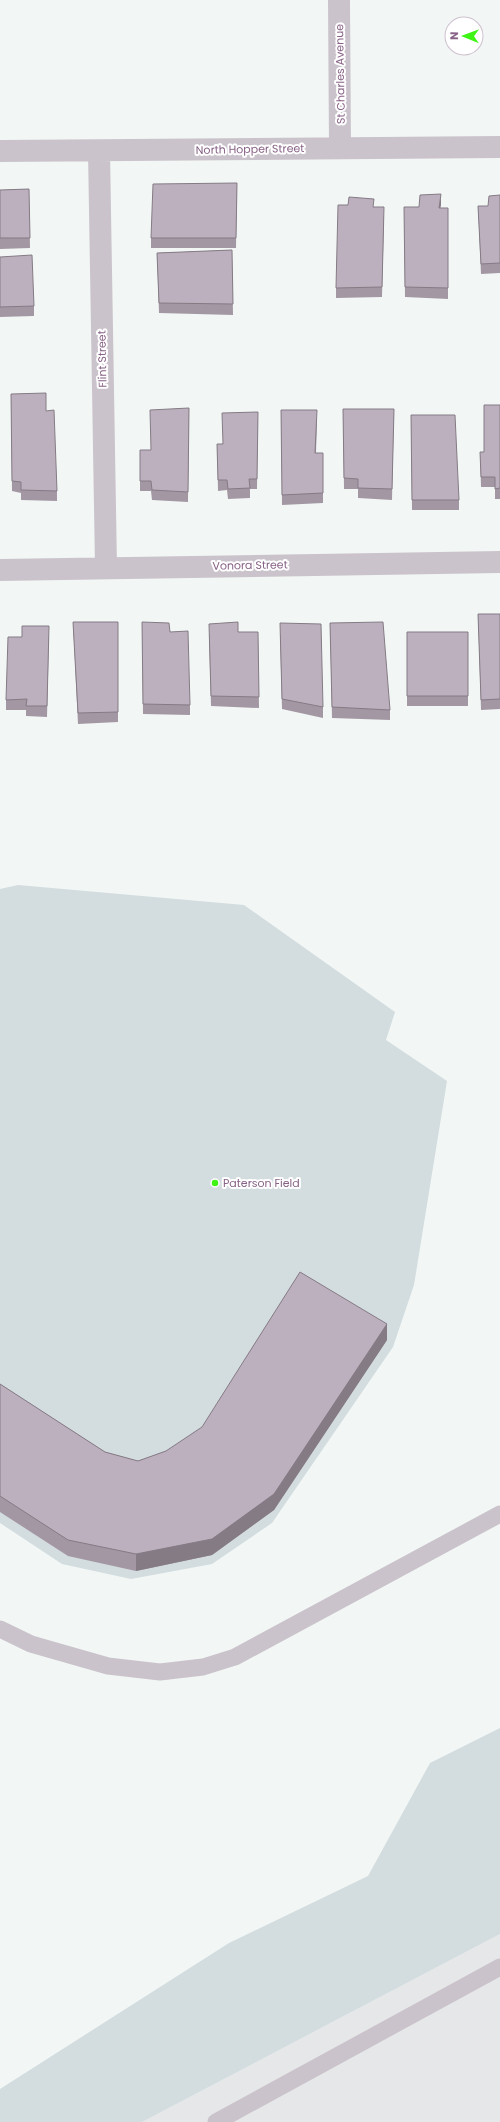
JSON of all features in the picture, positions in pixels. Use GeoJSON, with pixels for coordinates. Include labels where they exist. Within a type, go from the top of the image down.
{"type":"FeatureCollection","features":[{"type":"Feature","properties":{"kind":"street","name":"St Charles Avenue"},"geometry":{"type":"LineString","coordinates":[[339,0],[340,148]]}},
{"type":"Feature","properties":{"kind":"street","name":"North Hopper Street"},"geometry":{"type":"LineString","coordinates":[[0,151],[500,147]]}},
{"type":"Feature","properties":{"kind":"street","name":"Flint Street"},"geometry":{"type":"LineString","coordinates":[[99,151],[106,567]]}},
{"type":"Feature","properties":{"kind":"street","name":"Vonora Street"},"geometry":{"type":"LineString","coordinates":[[0,570],[106,567],[500,562]]}},
{"type":"Feature","properties":{"kind":"lane"},"geometry":{"type":"LineString","coordinates":[[0,1629],[31,1644],[108,1666],[160,1672],[203,1667],[235,1657],[500,1514]]}},
{"type":"Feature","properties":{"kind":"lane"},"geometry":{"type":"LineString","coordinates":[[216,2122],[500,1967]]}},
{"type":"Feature","properties":{"kind":"shaded area","name":"Paterson Field"},"geometry":{"type":"Polygon","coordinates":[[[18,885],[244,905],[395,1012],[386,1040],[447,1081],[414,1285],[393,1347],[272,1523],[212,1564],[131,1579],[62,1564],[0,1523],[0,889],[18,885]]]}},
{"type":"Feature","properties":{"kind":"shaded area"},"geometry":{"type":"Polygon","coordinates":[[[500,1728],[500,1934],[142,2122],[0,2122],[0,2089],[229,1943],[368,1876],[430,1763],[500,1728]]]}},
{"type":"Feature","properties":{"kind":"shaded area"},"geometry":{"type":"Polygon","coordinates":[[[500,1934],[500,2122],[142,2122],[500,1934]]]}},
{"type":"Feature","properties":{"kind":"building"},"geometry":{"type":"Polygon","coordinates":[[[237,183],[236,238],[151,238],[153,184],[237,183]]]}},
{"type":"Feature","properties":{"kind":"building"},"geometry":{"type":"Polygon","coordinates":[[[29,189],[30,238],[0,238],[0,190],[29,189]]]}},
{"type":"Feature","properties":{"kind":"building"},"geometry":{"type":"Polygon","coordinates":[[[441,194],[439,208],[448,208],[448,288],[405,287],[404,207],[419,207],[420,195],[441,194]]]}},
{"type":"Feature","properties":{"kind":"building"},"geometry":{"type":"Polygon","coordinates":[[[500,195],[500,263],[481,264],[478,206],[488,206],[489,196],[500,195]]]}},
{"type":"Feature","properties":{"kind":"building"},"geometry":{"type":"Polygon","coordinates":[[[349,197],[374,199],[373,207],[384,207],[382,287],[336,288],[338,205],[348,205],[349,197]]]}},
{"type":"Feature","properties":{"kind":"building"},"geometry":{"type":"Polygon","coordinates":[[[232,250],[233,304],[159,303],[157,253],[232,250]]]}},
{"type":"Feature","properties":{"kind":"building"},"geometry":{"type":"Polygon","coordinates":[[[32,255],[34,306],[0,307],[0,257],[32,255]]]}},
{"type":"Feature","properties":{"kind":"building"},"geometry":{"type":"Polygon","coordinates":[[[46,393],[46,411],[54,410],[57,491],[21,490],[21,482],[12,481],[11,394],[46,393]]]}},
{"type":"Feature","properties":{"kind":"building"},"geometry":{"type":"Polygon","coordinates":[[[484,405],[500,405],[500,488],[495,489],[495,477],[481,477],[480,452],[484,452],[484,405]]]}},
{"type":"Feature","properties":{"kind":"building"},"geometry":{"type":"Polygon","coordinates":[[[189,408],[188,492],[152,490],[151,481],[140,481],[140,450],[151,450],[150,410],[189,408]]]}},
{"type":"Feature","properties":{"kind":"building"},"geometry":{"type":"Polygon","coordinates":[[[343,409],[394,409],[392,489],[358,488],[358,479],[344,478],[343,409]]]}},
{"type":"Feature","properties":{"kind":"building"},"geometry":{"type":"Polygon","coordinates":[[[281,410],[317,410],[315,453],[323,453],[323,493],[282,495],[281,410]]]}},
{"type":"Feature","properties":{"kind":"building"},"geometry":{"type":"Polygon","coordinates":[[[258,412],[257,479],[249,479],[250,488],[228,489],[227,480],[218,480],[217,444],[223,444],[222,413],[258,412]]]}},
{"type":"Feature","properties":{"kind":"building"},"geometry":{"type":"Polygon","coordinates":[[[411,415],[455,415],[459,500],[412,500],[411,415]]]}},
{"type":"Feature","properties":{"kind":"building"},"geometry":{"type":"Polygon","coordinates":[[[478,614],[500,614],[500,699],[481,700],[478,614]]]}},
{"type":"Feature","properties":{"kind":"building"},"geometry":{"type":"Polygon","coordinates":[[[73,622],[118,622],[118,712],[78,713],[73,622]]]}},
{"type":"Feature","properties":{"kind":"building"},"geometry":{"type":"Polygon","coordinates":[[[142,622],[169,623],[170,632],[188,631],[190,705],[143,704],[142,622]]]}},
{"type":"Feature","properties":{"kind":"building"},"geometry":{"type":"Polygon","coordinates":[[[238,622],[238,632],[258,632],[259,697],[211,696],[209,624],[238,622]]]}},
{"type":"Feature","properties":{"kind":"building"},"geometry":{"type":"Polygon","coordinates":[[[383,622],[390,710],[332,707],[330,623],[383,622]]]}},
{"type":"Feature","properties":{"kind":"building"},"geometry":{"type":"Polygon","coordinates":[[[280,623],[321,624],[323,707],[282,699],[280,623]]]}},
{"type":"Feature","properties":{"kind":"building"},"geometry":{"type":"Polygon","coordinates":[[[22,626],[49,626],[47,706],[26,706],[27,699],[6,700],[8,637],[22,637],[22,626]]]}},
{"type":"Feature","properties":{"kind":"building"},"geometry":{"type":"Polygon","coordinates":[[[407,632],[468,632],[468,696],[407,696],[407,632]]]}},
{"type":"Feature","properties":{"kind":"building"},"geometry":{"type":"Polygon","coordinates":[[[300,1272],[387,1324],[274,1494],[212,1539],[136,1554],[68,1540],[0,1496],[0,1384],[105,1452],[138,1461],[166,1451],[202,1427],[300,1272]]]}},
{"type":"Feature","properties":{"kind":"place","name":"Paterson Field"},"geometry":{"type":"Point","coordinates":[215,1183]}}]}
